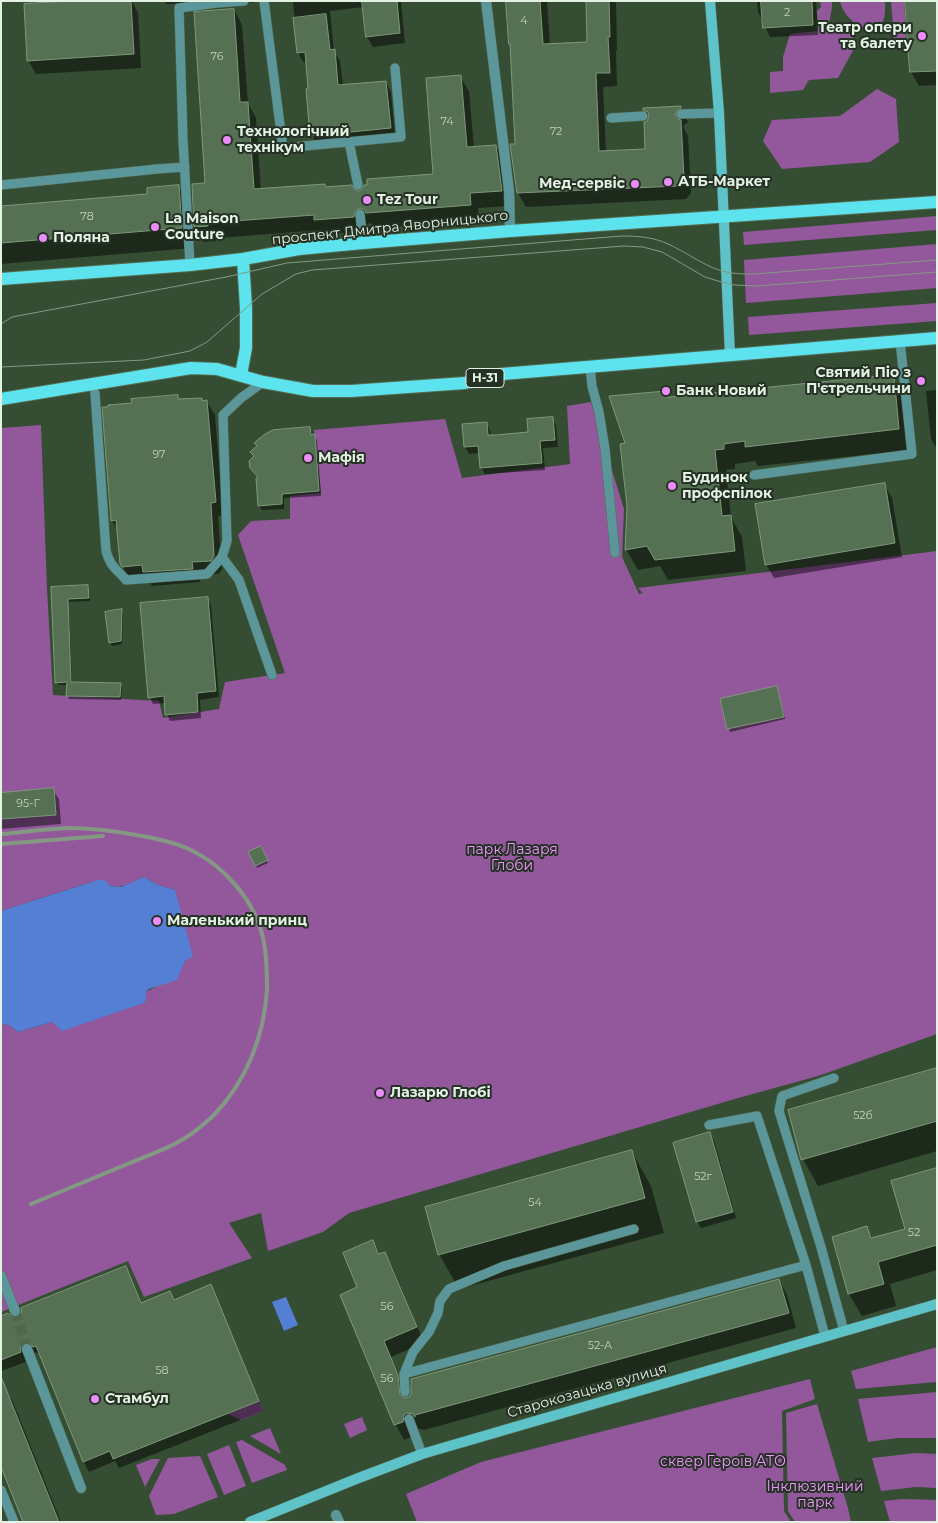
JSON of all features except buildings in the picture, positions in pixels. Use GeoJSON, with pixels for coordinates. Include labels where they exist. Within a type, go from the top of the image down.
{"type":"FeatureCollection","features":[{"type":"Feature","properties":{"kind":"main road","name":"проспект Дмитра Яворницького"},"geometry":{"type":"LineString","coordinates":[[1,279],[190,265],[363,243],[937,202]]}},
{"type":"Feature","properties":{"kind":"main road"},"geometry":{"type":"LineString","coordinates":[[1,399],[192,368],[217,369],[241,375],[246,348],[243,259]]}},
{"type":"Feature","properties":{"kind":"main road","name":"Н-31"},"geometry":{"type":"LineString","coordinates":[[241,375],[263,382],[313,391],[351,391],[465,383],[502,374],[590,366],[937,338]]}},
{"type":"Feature","properties":{"kind":"street"},"geometry":{"type":"LineString","coordinates":[[486,1],[509,191],[510,232]]}},
{"type":"Feature","properties":{"kind":"street"},"geometry":{"type":"LineString","coordinates":[[710,1],[729,216],[730,355]]}},
{"type":"Feature","properties":{"kind":"street"},"geometry":{"type":"LineString","coordinates":[[1,1276],[14,1311]]}},
{"type":"Feature","properties":{"kind":"street","name":"Старокозацька вулиця"},"geometry":{"type":"LineString","coordinates":[[250,1522],[422,1454],[937,1304]]}},
{"type":"Feature","properties":{"kind":"street"},"geometry":{"type":"LineString","coordinates":[[27,1349],[81,1488]]}},
{"type":"Feature","properties":{"kind":"lane"},"geometry":{"type":"LineString","coordinates":[[190,265],[179,8],[244,1]]}},
{"type":"Feature","properties":{"kind":"lane"},"geometry":{"type":"LineString","coordinates":[[264,1],[283,148],[401,137],[395,68]]}},
{"type":"Feature","properties":{"kind":"lane"},"geometry":{"type":"LineString","coordinates":[[681,114],[719,113]]}},
{"type":"Feature","properties":{"kind":"lane"},"geometry":{"type":"LineString","coordinates":[[611,118],[644,116]]}},
{"type":"Feature","properties":{"kind":"lane"},"geometry":{"type":"LineString","coordinates":[[349,142],[358,185]]}},
{"type":"Feature","properties":{"kind":"lane"},"geometry":{"type":"LineString","coordinates":[[1,185],[185,167]]}},
{"type":"Feature","properties":{"kind":"lane"},"geometry":{"type":"LineString","coordinates":[[360,214],[363,243]]}},
{"type":"Feature","properties":{"kind":"lane"},"geometry":{"type":"LineString","coordinates":[[754,475],[912,454],[900,341]]}},
{"type":"Feature","properties":{"kind":"lane"},"geometry":{"type":"LineString","coordinates":[[590,366],[592,386],[599,412],[605,449],[615,553]]}},
{"type":"Feature","properties":{"kind":"lane"},"geometry":{"type":"LineString","coordinates":[[95,393],[106,551],[113,568],[126,580],[206,574],[222,557],[227,542],[223,415],[240,398],[263,382]]}},
{"type":"Feature","properties":{"kind":"lane"},"geometry":{"type":"LineString","coordinates":[[222,557],[239,580],[272,675]]}},
{"type":"Feature","properties":{"kind":"lane"},"geometry":{"type":"LineString","coordinates":[[834,1078],[782,1096],[779,1111],[844,1330]]}},
{"type":"Feature","properties":{"kind":"lane"},"geometry":{"type":"LineString","coordinates":[[709,1124],[757,1116],[806,1265],[825,1336]]}},
{"type":"Feature","properties":{"kind":"lane"},"geometry":{"type":"LineString","coordinates":[[405,1392],[404,1374],[414,1352],[429,1332],[438,1313],[440,1301],[449,1289],[504,1266],[634,1229]]}},
{"type":"Feature","properties":{"kind":"lane"},"geometry":{"type":"LineString","coordinates":[[404,1374],[806,1265]]}},
{"type":"Feature","properties":{"kind":"lane"},"geometry":{"type":"LineString","coordinates":[[410,1419],[422,1454]]}},
{"type":"Feature","properties":{"kind":"lane"},"geometry":{"type":"LineString","coordinates":[[1,1490],[14,1522]]}},
{"type":"Feature","properties":{"kind":"green space"},"geometry":{"type":"Polygon","coordinates":[[[820,1],[832,1],[829,32],[850,33],[857,43],[838,78],[809,80],[803,90],[770,93],[770,72],[783,71],[783,57],[790,34],[818,31],[817,11],[821,7],[820,1]]]}},
{"type":"Feature","properties":{"kind":"green space"},"geometry":{"type":"Polygon","coordinates":[[[840,1],[885,1],[883,22],[875,28],[862,27],[850,19],[840,1]]]}},
{"type":"Feature","properties":{"kind":"green space"},"geometry":{"type":"Polygon","coordinates":[[[891,1],[904,1],[906,38],[894,38],[891,1]]]}},
{"type":"Feature","properties":{"kind":"green space"},"geometry":{"type":"Polygon","coordinates":[[[877,89],[896,99],[899,142],[870,162],[782,169],[763,141],[772,120],[840,116],[877,89]]]}},
{"type":"Feature","properties":{"kind":"green space"},"geometry":{"type":"Polygon","coordinates":[[[937,216],[937,230],[744,245],[743,232],[937,216]]]}},
{"type":"Feature","properties":{"kind":"green space"},"geometry":{"type":"Polygon","coordinates":[[[937,244],[937,288],[746,303],[744,260],[937,244]]]}},
{"type":"Feature","properties":{"kind":"green space"},"geometry":{"type":"Polygon","coordinates":[[[937,303],[937,321],[749,335],[748,317],[937,303]]]}},
{"type":"Feature","properties":{"kind":"green space","name":"парк Лазаря Глоби"},"geometry":{"type":"Polygon","coordinates":[[[591,402],[624,509],[622,557],[639,594],[643,593],[638,588],[937,551],[937,1034],[818,1076],[349,1213],[323,1232],[268,1251],[261,1213],[229,1223],[252,1258],[144,1297],[128,1261],[1,1312],[1,1024],[9,1025],[18,1032],[146,1000],[146,992],[179,974],[185,961],[175,890],[158,885],[144,877],[116,887],[98,880],[1,911],[1,428],[41,425],[53,695],[159,701],[163,718],[219,709],[225,682],[285,673],[238,535],[251,521],[290,519],[290,496],[321,493],[314,430],[445,419],[462,478],[570,464],[567,406],[591,402]]]}},
{"type":"Feature","properties":{"kind":"green space"},"geometry":{"type":"Polygon","coordinates":[[[937,1347],[937,1382],[856,1389],[851,1371],[937,1347]]]}},
{"type":"Feature","properties":{"kind":"green space","name":"сквер Героїв АТО"},"geometry":{"type":"Polygon","coordinates":[[[810,1379],[815,1399],[782,1411],[784,1511],[791,1522],[417,1522],[406,1494],[481,1462],[810,1379]]]}},
{"type":"Feature","properties":{"kind":"green space"},"geometry":{"type":"Polygon","coordinates":[[[937,1392],[937,1438],[897,1438],[868,1442],[858,1399],[937,1392]]]}},
{"type":"Feature","properties":{"kind":"green space"},"geometry":{"type":"Polygon","coordinates":[[[259,1401],[263,1411],[241,1420],[228,1414],[259,1401]]]}},
{"type":"Feature","properties":{"kind":"green space","name":"Інклюзивний парк"},"geometry":{"type":"Polygon","coordinates":[[[817,1404],[851,1522],[795,1522],[788,1511],[786,1413],[817,1404]]]}},
{"type":"Feature","properties":{"kind":"green space"},"geometry":{"type":"Polygon","coordinates":[[[362,1417],[367,1430],[350,1438],[344,1424],[362,1417]]]}},
{"type":"Feature","properties":{"kind":"green space"},"geometry":{"type":"Polygon","coordinates":[[[270,1428],[281,1454],[250,1436],[270,1428]]]}},
{"type":"Feature","properties":{"kind":"green space"},"geometry":{"type":"Polygon","coordinates":[[[242,1440],[285,1465],[287,1470],[252,1483],[236,1442],[242,1440]]]}},
{"type":"Feature","properties":{"kind":"green space"},"geometry":{"type":"Polygon","coordinates":[[[229,1445],[246,1486],[224,1495],[207,1454],[229,1445]]]}},
{"type":"Feature","properties":{"kind":"green space"},"geometry":{"type":"Polygon","coordinates":[[[916,1453],[937,1454],[937,1488],[916,1487],[881,1491],[872,1458],[916,1453]]]}},
{"type":"Feature","properties":{"kind":"green space"},"geometry":{"type":"Polygon","coordinates":[[[200,1456],[218,1497],[174,1514],[156,1515],[149,1496],[168,1458],[200,1456]]]}},
{"type":"Feature","properties":{"kind":"green space"},"geometry":{"type":"Polygon","coordinates":[[[152,1459],[160,1459],[145,1487],[136,1465],[152,1459]]]}},
{"type":"Feature","properties":{"kind":"green space"},"geometry":{"type":"Polygon","coordinates":[[[902,1499],[937,1500],[937,1522],[890,1522],[884,1501],[902,1499]]]}},
{"type":"Feature","properties":{"kind":"water"},"geometry":{"type":"Polygon","coordinates":[[[144,877],[158,885],[175,890],[193,956],[185,961],[177,980],[149,989],[146,992],[144,1003],[62,1031],[52,1022],[18,1032],[9,1025],[1,1024],[1,911],[98,880],[105,881],[110,886],[121,887],[144,877]]]}},
{"type":"Feature","properties":{"kind":"water"},"geometry":{"type":"Polygon","coordinates":[[[286,1297],[298,1325],[284,1331],[272,1302],[286,1297]]]}},
{"type":"Feature","properties":{"kind":"tunnel"},"geometry":{"type":"LineString","coordinates":[[15,1311],[27,1349]]}},
{"type":"Feature","properties":{"kind":"tram line"},"geometry":{"type":"LineString","coordinates":[[1,324],[12,317],[226,277],[287,263],[622,236],[657,240],[675,247],[712,267],[736,274],[937,260]]}},
{"type":"Feature","properties":{"kind":"tram line"},"geometry":{"type":"LineString","coordinates":[[1,367],[144,360],[190,351],[207,342],[262,294],[296,274],[312,270],[624,246],[643,247],[662,252],[705,277],[734,285],[757,286],[937,272]]}},
{"type":"Feature","properties":{"kind":"railway"},"geometry":{"type":"LineString","coordinates":[[1,834],[69,828],[95,829],[157,839],[191,850],[215,865],[245,898],[259,924],[266,957],[267,990],[262,1025],[257,1042],[244,1074],[225,1103],[213,1116],[189,1136],[167,1148],[31,1204]]}},
{"type":"Feature","properties":{"kind":"railway"},"geometry":{"type":"LineString","coordinates":[[1,844],[103,836]]}},
{"type":"Feature","properties":{"kind":"place","name":"Театр опери та балету"},"geometry":{"type":"Point","coordinates":[922,36]}},
{"type":"Feature","properties":{"kind":"place","name":"Технологічний технікум"},"geometry":{"type":"Point","coordinates":[227,140]}},
{"type":"Feature","properties":{"kind":"place","name":"АТБ-Маркет"},"geometry":{"type":"Point","coordinates":[668,182]}},
{"type":"Feature","properties":{"kind":"place","name":"Мед-сервіс"},"geometry":{"type":"Point","coordinates":[635,184]}},
{"type":"Feature","properties":{"kind":"place","name":"Tez Tour"},"geometry":{"type":"Point","coordinates":[367,200]}},
{"type":"Feature","properties":{"kind":"place","name":"La Maison Couture"},"geometry":{"type":"Point","coordinates":[155,227]}},
{"type":"Feature","properties":{"kind":"place","name":"Поляна"},"geometry":{"type":"Point","coordinates":[43,238]}},
{"type":"Feature","properties":{"kind":"place","name":"Святий Піо з П'єтрельчини"},"geometry":{"type":"Point","coordinates":[921,381]}},
{"type":"Feature","properties":{"kind":"place","name":"Банк Новий"},"geometry":{"type":"Point","coordinates":[666,391]}},
{"type":"Feature","properties":{"kind":"place","name":"Мафія"},"geometry":{"type":"Point","coordinates":[308,458]}},
{"type":"Feature","properties":{"kind":"place","name":"Будинок профспілок"},"geometry":{"type":"Point","coordinates":[672,486]}},
{"type":"Feature","properties":{"kind":"place","name":"Маленький принц"},"geometry":{"type":"Point","coordinates":[157,921]}},
{"type":"Feature","properties":{"kind":"place","name":"Лазарю Глобі"},"geometry":{"type":"Point","coordinates":[380,1093]}},
{"type":"Feature","properties":{"kind":"place","name":"Стамбул"},"geometry":{"type":"Point","coordinates":[95,1399]}}]}
